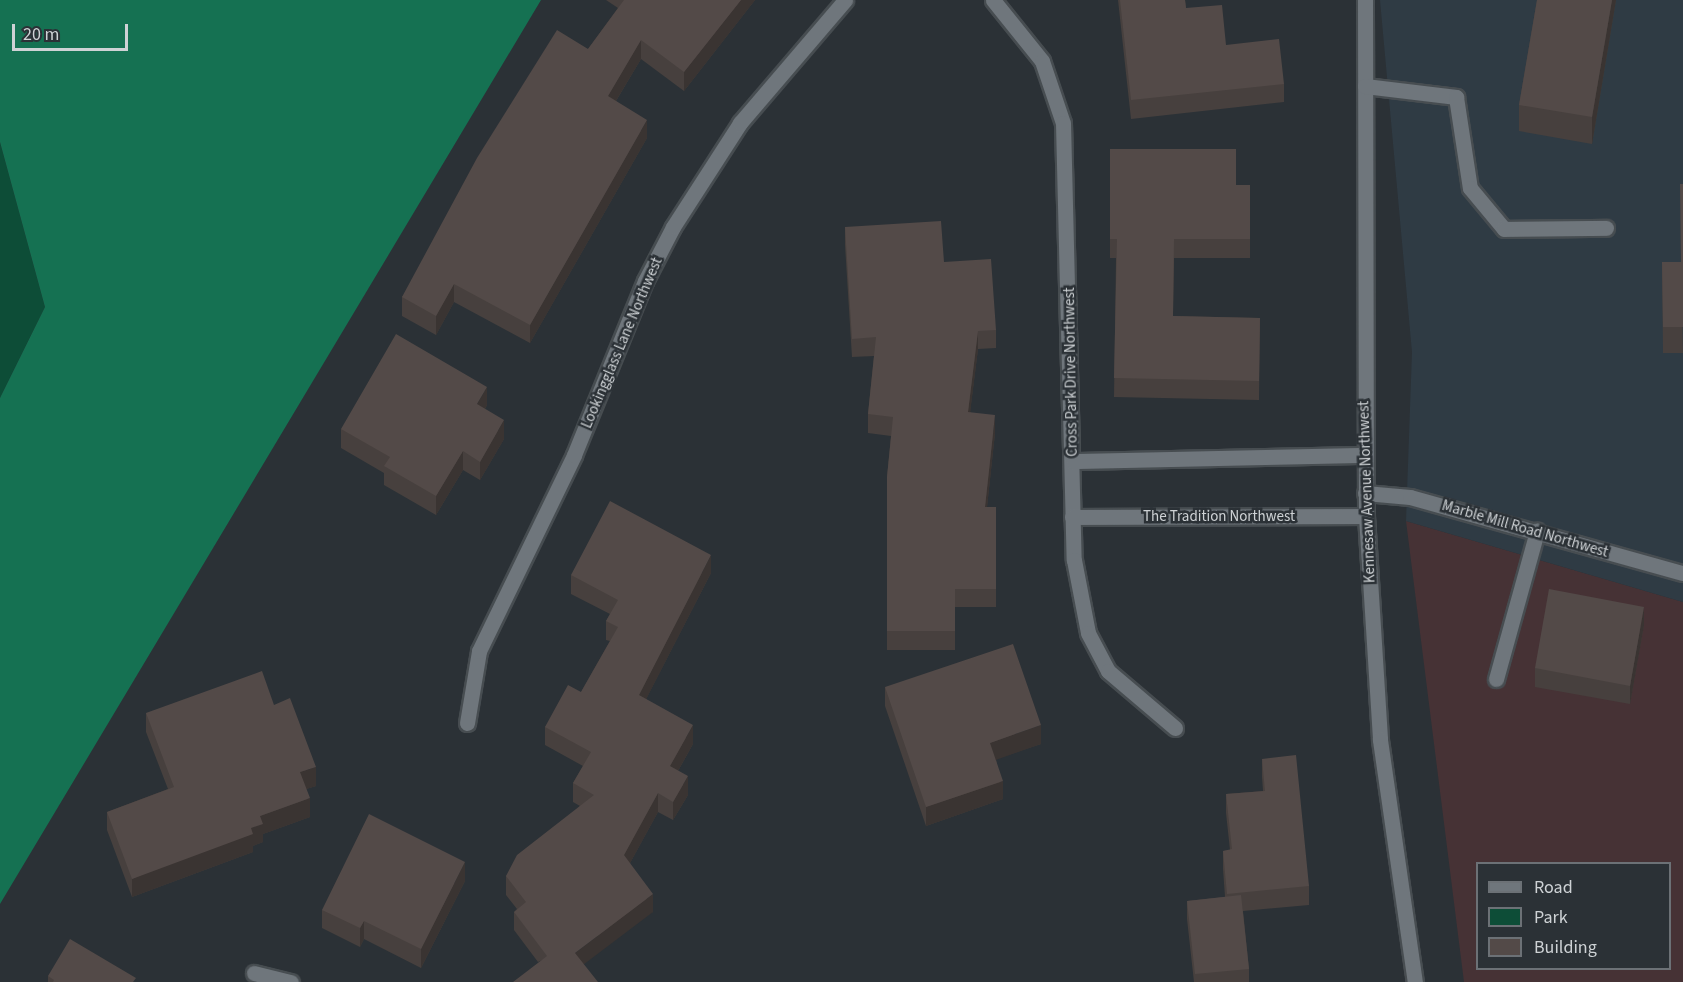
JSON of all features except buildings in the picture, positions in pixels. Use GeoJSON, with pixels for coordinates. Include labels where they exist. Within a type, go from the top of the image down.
{"type":"FeatureCollection","features":[{"type":"Feature","properties":{"kind":"street","name":"Lookingglass Lane Northwest"},"geometry":{"type":"LineString","coordinates":[[467,723],[479,651],[574,455],[668,236],[740,123],[845,0]]}},
{"type":"Feature","properties":{"kind":"street","name":"Cross Park Drive Northwest"},"geometry":{"type":"LineString","coordinates":[[993,0],[1042,61],[1063,123],[1073,461],[1072,517],[1088,633],[1108,671],[1175,728]]}},
{"type":"Feature","properties":{"kind":"street","name":"Kennesaw Avenue Northwest"},"geometry":{"type":"LineString","coordinates":[[1365,0],[1364,455],[1366,516],[1380,740],[1415,982]]}},
{"type":"Feature","properties":{"kind":"street"},"geometry":{"type":"LineString","coordinates":[[1365,86],[1456,97],[1470,188],[1504,228],[1606,228]]}},
{"type":"Feature","properties":{"kind":"street"},"geometry":{"type":"LineString","coordinates":[[1073,461],[1364,455]]}},
{"type":"Feature","properties":{"kind":"street","name":"Marble Mill Road Northwest"},"geometry":{"type":"LineString","coordinates":[[1365,493],[1410,497],[1683,573]]}},
{"type":"Feature","properties":{"kind":"street","name":"The Tradition Northwest"},"geometry":{"type":"LineString","coordinates":[[1072,517],[1366,516]]}},
{"type":"Feature","properties":{"kind":"street"},"geometry":{"type":"LineString","coordinates":[[1496,679],[1537,531]]}},
{"type":"Feature","properties":{"kind":"street"},"geometry":{"type":"LineString","coordinates":[[254,973],[291,982]]}},
{"type":"Feature","properties":{"kind":"shaded area"},"geometry":{"type":"Polygon","coordinates":[[[1380,0],[1683,0],[1683,602],[1406,521],[1412,352],[1380,0]]]}},
{"type":"Feature","properties":{"kind":"shaded area"},"geometry":{"type":"Polygon","coordinates":[[[1406,521],[1683,602],[1683,982],[1464,982],[1406,521]]]}},
{"type":"Feature","properties":{"kind":"green space"},"geometry":{"type":"Polygon","coordinates":[[[0,0],[541,0],[0,904],[0,398],[45,307],[0,142],[0,0]]]}},
{"type":"Feature","properties":{"kind":"green space"},"geometry":{"type":"Polygon","coordinates":[[[0,142],[45,307],[0,398],[0,142]]]}}]}
